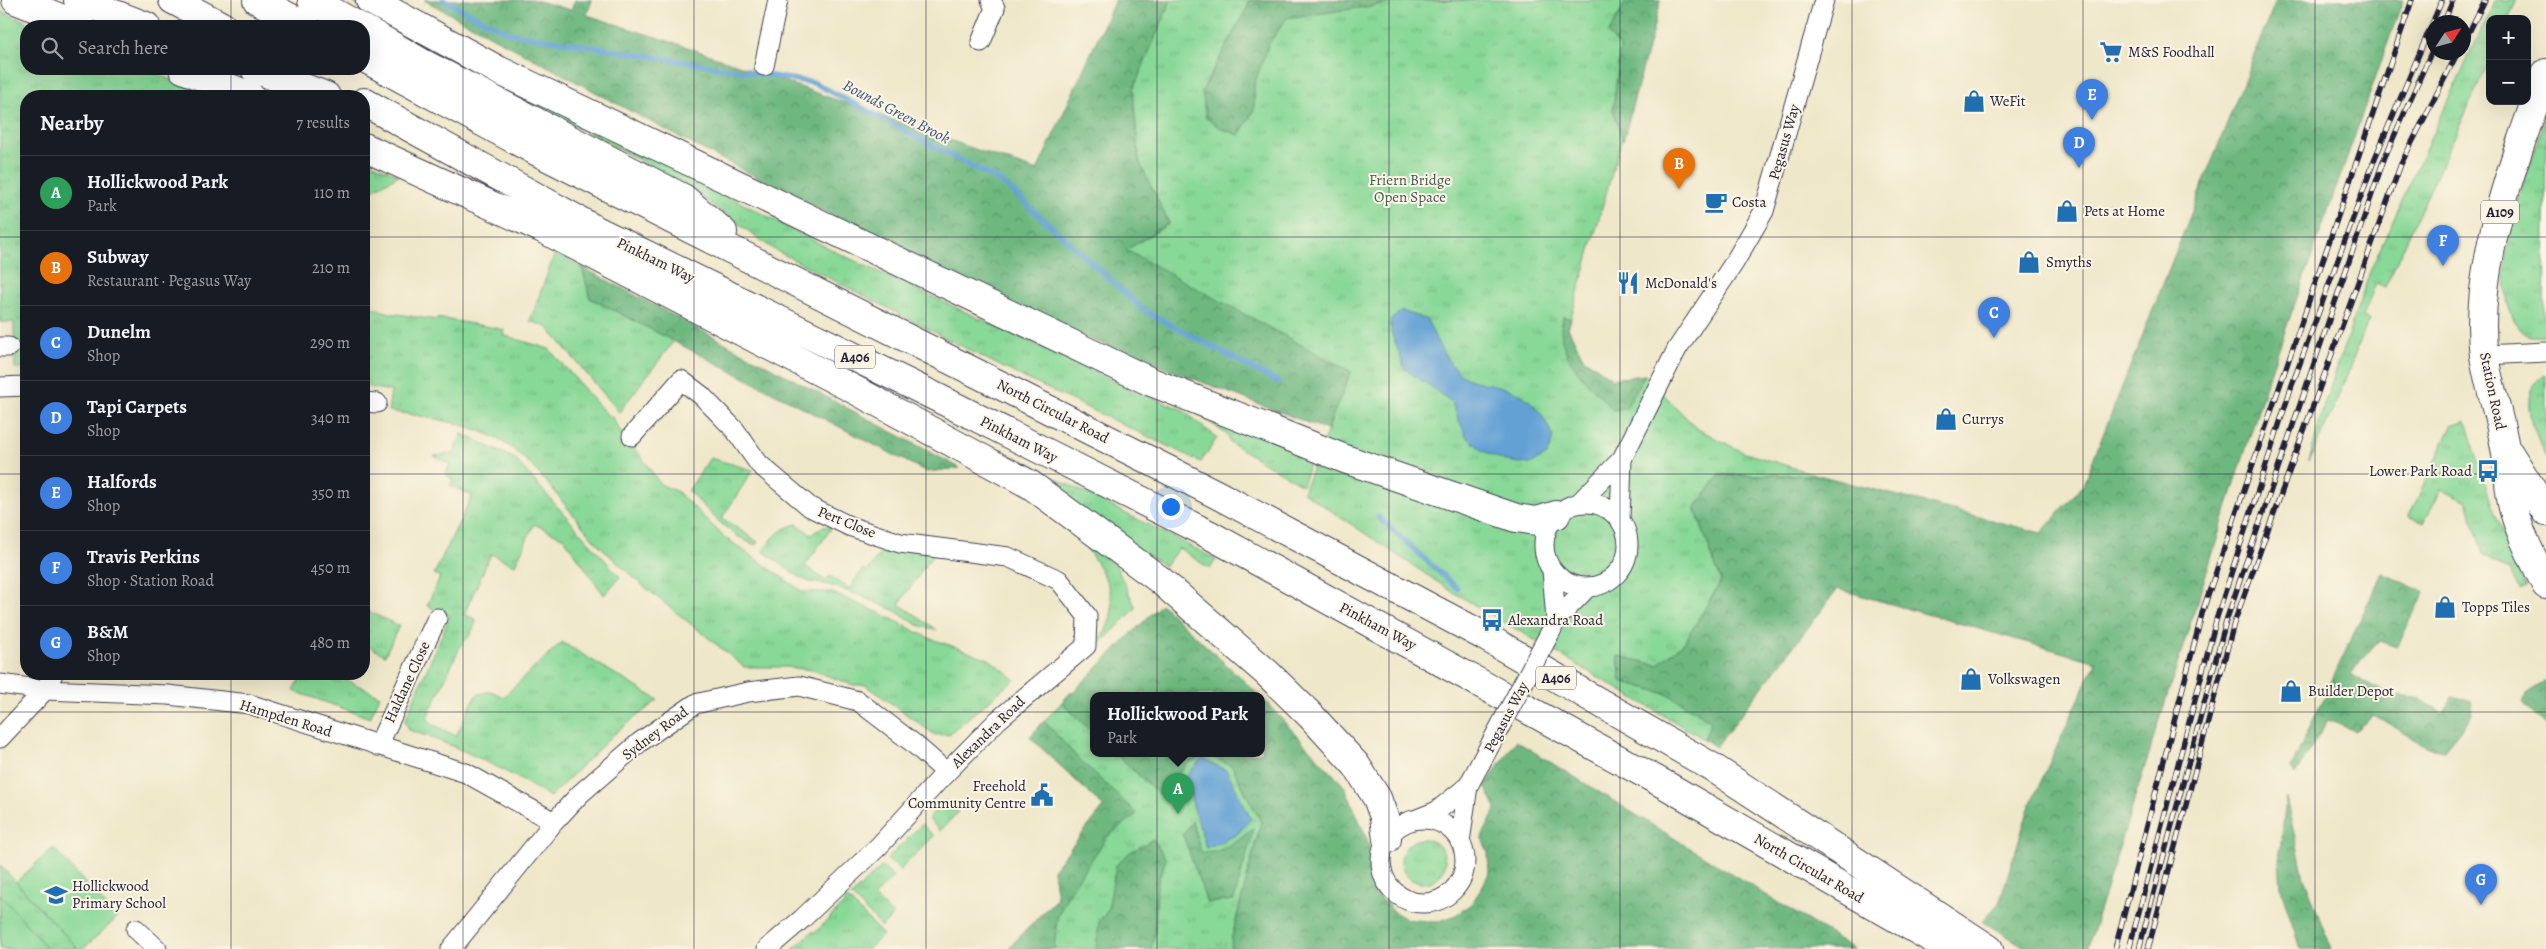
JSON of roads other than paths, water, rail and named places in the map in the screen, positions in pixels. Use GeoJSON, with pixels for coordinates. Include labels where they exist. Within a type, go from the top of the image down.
{"type":"FeatureCollection","features":[{"type":"Feature","properties":{"kind":"main road"},"geometry":{"type":"LineString","coordinates":[[16,0],[65,20]]}},
{"type":"Feature","properties":{"kind":"main road"},"geometry":{"type":"LineString","coordinates":[[78,0],[130,20]]}},
{"type":"Feature","properties":{"kind":"main road"},"geometry":{"type":"LineString","coordinates":[[173,0],[211,20]]}},
{"type":"Feature","properties":{"kind":"main road"},"geometry":{"type":"LineString","coordinates":[[257,0],[295,20]]}},
{"type":"Feature","properties":{"kind":"main road"},"geometry":{"type":"LineString","coordinates":[[312,0],[347,20]]}},
{"type":"Feature","properties":{"kind":"main road"},"geometry":{"type":"LineString","coordinates":[[370,0],[498,70],[1170,390],[1345,459],[1516,518],[1537,521],[1567,509]]}},
{"type":"Feature","properties":{"kind":"main road"},"geometry":{"type":"LineString","coordinates":[[370,33],[424,64],[682,198],[758,262]]}},
{"type":"Feature","properties":{"kind":"main road","name":"A406"},"geometry":{"type":"LineString","coordinates":[[370,61],[534,150],[758,262]]}},
{"type":"Feature","properties":{"kind":"main road","name":"Station Road"},"geometry":{"type":"LineString","coordinates":[[2546,74],[2509,176],[2484,289],[2484,355],[2505,447],[2513,508],[2546,585]]}},
{"type":"Feature","properties":{"kind":"main road"},"geometry":{"type":"LineString","coordinates":[[198,75],[235,90]]}},
{"type":"Feature","properties":{"kind":"main road"},"geometry":{"type":"LineString","coordinates":[[271,75],[310,90]]}},
{"type":"Feature","properties":{"kind":"main road"},"geometry":{"type":"LineString","coordinates":[[313,75],[342,90]]}},
{"type":"Feature","properties":{"kind":"main road","name":"Pinkham Way"},"geometry":{"type":"LineString","coordinates":[[370,105],[598,231],[945,401],[1210,536],[1669,787]]}},
{"type":"Feature","properties":{"kind":"main road"},"geometry":{"type":"LineString","coordinates":[[370,113],[422,134]]}},
{"type":"Feature","properties":{"kind":"main road"},"geometry":{"type":"LineString","coordinates":[[370,150],[541,228],[857,391],[1031,485],[1160,580],[1267,673],[1311,716],[1356,765],[1377,798],[1384,817],[1387,838]]}},
{"type":"Feature","properties":{"kind":"main road","name":"North Circular Road"},"geometry":{"type":"LineString","coordinates":[[758,262],[1346,562],[1484,636],[1764,799],[1859,865],[1989,949]]}},
{"type":"Feature","properties":{"kind":"main road","name":"Station Road"},"geometry":{"type":"LineString","coordinates":[[2505,447],[2546,512]]}},
{"type":"Feature","properties":{"kind":"main road","name":"North Circular Road"},"geometry":{"type":"LineString","coordinates":[[1669,787],[1950,949]]}},
{"type":"Feature","properties":{"kind":"street"},"geometry":{"type":"LineString","coordinates":[[764,66],[778,0]]}},
{"type":"Feature","properties":{"kind":"street"},"geometry":{"type":"LineString","coordinates":[[981,42],[995,8],[992,0]]}},
{"type":"Feature","properties":{"kind":"street","name":"Pegasus Way"},"geometry":{"type":"LineString","coordinates":[[1567,509],[1622,459],[1677,349],[1734,263],[1764,211],[1824,0]]}},
{"type":"Feature","properties":{"kind":"street"},"geometry":{"type":"LineString","coordinates":[[2484,355],[2546,352]]}},
{"type":"Feature","properties":{"kind":"street","name":"Pert Close"},"geometry":{"type":"LineString","coordinates":[[632,436],[681,380],[701,395],[735,430],[759,464],[810,508],[849,526],[896,542],[942,550],[1008,557],[1058,580],[1087,616],[1086,646]]}},
{"type":"Feature","properties":{"kind":"street"},"geometry":{"type":"LineString","coordinates":[[0,387],[20,386]]}},
{"type":"Feature","properties":{"kind":"street","name":"Pegasus Way"},"geometry":{"type":"LineString","coordinates":[[1620,520],[1622,459]]}},
{"type":"Feature","properties":{"kind":"street"},"geometry":{"type":"LineString","coordinates":[[1602,506],[1620,520],[1627,537],[1625,560],[1614,577],[1598,585],[1588,587],[1575,586],[1552,570],[1547,560],[1544,539],[1550,523],[1567,509],[1602,506]]}},
{"type":"Feature","properties":{"kind":"street"},"geometry":{"type":"LineString","coordinates":[[1552,570],[1554,626]]}},
{"type":"Feature","properties":{"kind":"street","name":"Pegasus Way"},"geometry":{"type":"LineString","coordinates":[[1460,842],[1468,786],[1554,626],[1588,587]]}},
{"type":"Feature","properties":{"kind":"street","name":"Haldane Close"},"geometry":{"type":"LineString","coordinates":[[378,746],[437,618]]}},
{"type":"Feature","properties":{"kind":"street","name":"Alexandra Road"},"geometry":{"type":"LineString","coordinates":[[767,949],[880,846],[946,772],[998,720],[1086,646]]}},
{"type":"Feature","properties":{"kind":"street"},"geometry":{"type":"LineString","coordinates":[[0,738],[49,682]]}},
{"type":"Feature","properties":{"kind":"street","name":"Hampden Road"},"geometry":{"type":"LineString","coordinates":[[0,684],[49,682],[249,704],[466,773],[554,822]]}},
{"type":"Feature","properties":{"kind":"street","name":"Sydney Road"},"geometry":{"type":"LineString","coordinates":[[451,949],[554,822],[580,794],[640,742],[695,704],[748,692],[800,686],[858,702],[946,772]]}},
{"type":"Feature","properties":{"kind":"street","name":"Pegasus Way"},"geometry":{"type":"LineString","coordinates":[[1415,820],[1437,811],[1468,786]]}},
{"type":"Feature","properties":{"kind":"street"},"geometry":{"type":"LineString","coordinates":[[1415,820],[1428,820],[1441,824],[1452,832],[1460,842],[1464,854],[1464,867],[1461,879],[1454,890],[1444,898],[1420,903],[1396,894],[1382,874],[1380,861],[1382,849],[1387,838],[1395,830],[1415,820]]}},
{"type":"Feature","properties":{"kind":"street"},"geometry":{"type":"LineString","coordinates":[[136,929],[157,949]]}},
{"type":"Feature","properties":{"kind":"water"},"geometry":{"type":"Polygon","coordinates":[[[1402,311],[1427,320],[1451,365],[1465,377],[1509,389],[1533,404],[1544,419],[1553,438],[1547,455],[1530,464],[1505,461],[1483,451],[1466,436],[1451,401],[1405,369],[1392,334],[1390,320],[1402,311]]]}},
{"type":"Feature","properties":{"kind":"water"},"geometry":{"type":"Polygon","coordinates":[[[1202,758],[1227,771],[1251,819],[1236,835],[1206,848],[1185,778],[1202,758]]]}},
{"type":"Feature","properties":{"kind":"waterway","name":"Bounds Green Brook"},"geometry":{"type":"LineString","coordinates":[[443,0],[509,33],[815,83],[1003,183],[1145,311],[1278,382]]}},
{"type":"Feature","properties":{"kind":"waterway","name":"Bounds Green Brook"},"geometry":{"type":"LineString","coordinates":[[1378,517],[1457,588]]}},
{"type":"Feature","properties":{"kind":"railway"},"geometry":{"type":"LineString","coordinates":[[2115,949],[2203,610],[2412,0]]}},
{"type":"Feature","properties":{"kind":"railway"},"geometry":{"type":"LineString","coordinates":[[2129,949],[2217,617],[2292,385],[2375,158],[2442,0]]}},
{"type":"Feature","properties":{"kind":"railway"},"geometry":{"type":"LineString","coordinates":[[2447,15],[2453,0]]}},
{"type":"Feature","properties":{"kind":"railway"},"geometry":{"type":"LineString","coordinates":[[2471,28],[2485,0]]}},
{"type":"Feature","properties":{"kind":"railway"},"geometry":{"type":"LineString","coordinates":[[2139,949],[2226,621],[2384,159],[2428,60]]}},
{"type":"Feature","properties":{"kind":"railway"},"geometry":{"type":"LineString","coordinates":[[2148,949],[2234,623],[2401,164],[2454,60]]}},
{"type":"Feature","properties":{"kind":"place","name":"M&S Foodhall"},"geometry":{"type":"Point","coordinates":[2111,52]}},
{"type":"Feature","properties":{"kind":"place","name":"WeFit"},"geometry":{"type":"Point","coordinates":[1974,101]}},
{"type":"Feature","properties":{"kind":"place","name":"Halfords"},"geometry":{"type":"Point","coordinates":[2092,120]}},
{"type":"Feature","properties":{"kind":"place","name":"Tapi Carpets"},"geometry":{"type":"Point","coordinates":[2079,168]}},
{"type":"Feature","properties":{"kind":"place","name":"Subway"},"geometry":{"type":"Point","coordinates":[1679,189]}},
{"type":"Feature","properties":{"kind":"place","name":"Costa"},"geometry":{"type":"Point","coordinates":[1716,202]}},
{"type":"Feature","properties":{"kind":"place","name":"Pets at Home"},"geometry":{"type":"Point","coordinates":[2067,211]}},
{"type":"Feature","properties":{"kind":"place","name":"Smyths"},"geometry":{"type":"Point","coordinates":[2029,262]}},
{"type":"Feature","properties":{"kind":"place","name":"Travis Perkins"},"geometry":{"type":"Point","coordinates":[2443,266]}},
{"type":"Feature","properties":{"kind":"place","name":"McDonald's"},"geometry":{"type":"Point","coordinates":[1628,283]}},
{"type":"Feature","properties":{"kind":"place","name":"Dunelm"},"geometry":{"type":"Point","coordinates":[1994,338]}},
{"type":"Feature","properties":{"kind":"place","name":"Currys"},"geometry":{"type":"Point","coordinates":[1946,419]}},
{"type":"Feature","properties":{"kind":"place","name":"Lower Park Road"},"geometry":{"type":"Point","coordinates":[2488,471]}},
{"type":"Feature","properties":{"kind":"place","name":"Topps Tiles"},"geometry":{"type":"Point","coordinates":[2445,607]}},
{"type":"Feature","properties":{"kind":"place","name":"Alexandra Road"},"geometry":{"type":"Point","coordinates":[1492,620]}},
{"type":"Feature","properties":{"kind":"place","name":"Volkswagen"},"geometry":{"type":"Point","coordinates":[1971,679]}},
{"type":"Feature","properties":{"kind":"place","name":"Builder Depot"},"geometry":{"type":"Point","coordinates":[2291,691]}},
{"type":"Feature","properties":{"kind":"place","name":"Freehold Community Centre"},"geometry":{"type":"Point","coordinates":[1042,795]}},
{"type":"Feature","properties":{"kind":"place","name":"Hollickwood Park"},"geometry":{"type":"Point","coordinates":[1178,814]}},
{"type":"Feature","properties":{"kind":"place","name":"Hollickwood Primary School"},"geometry":{"type":"Point","coordinates":[56,895]}},
{"type":"Feature","properties":{"kind":"place","name":"B&M"},"geometry":{"type":"Point","coordinates":[2481,905]}},
{"type":"Feature","properties":{"kind":"park label","name":"Friern Bridge Open Space"},"geometry":{"type":"Point","coordinates":[1410,188]}}]}
